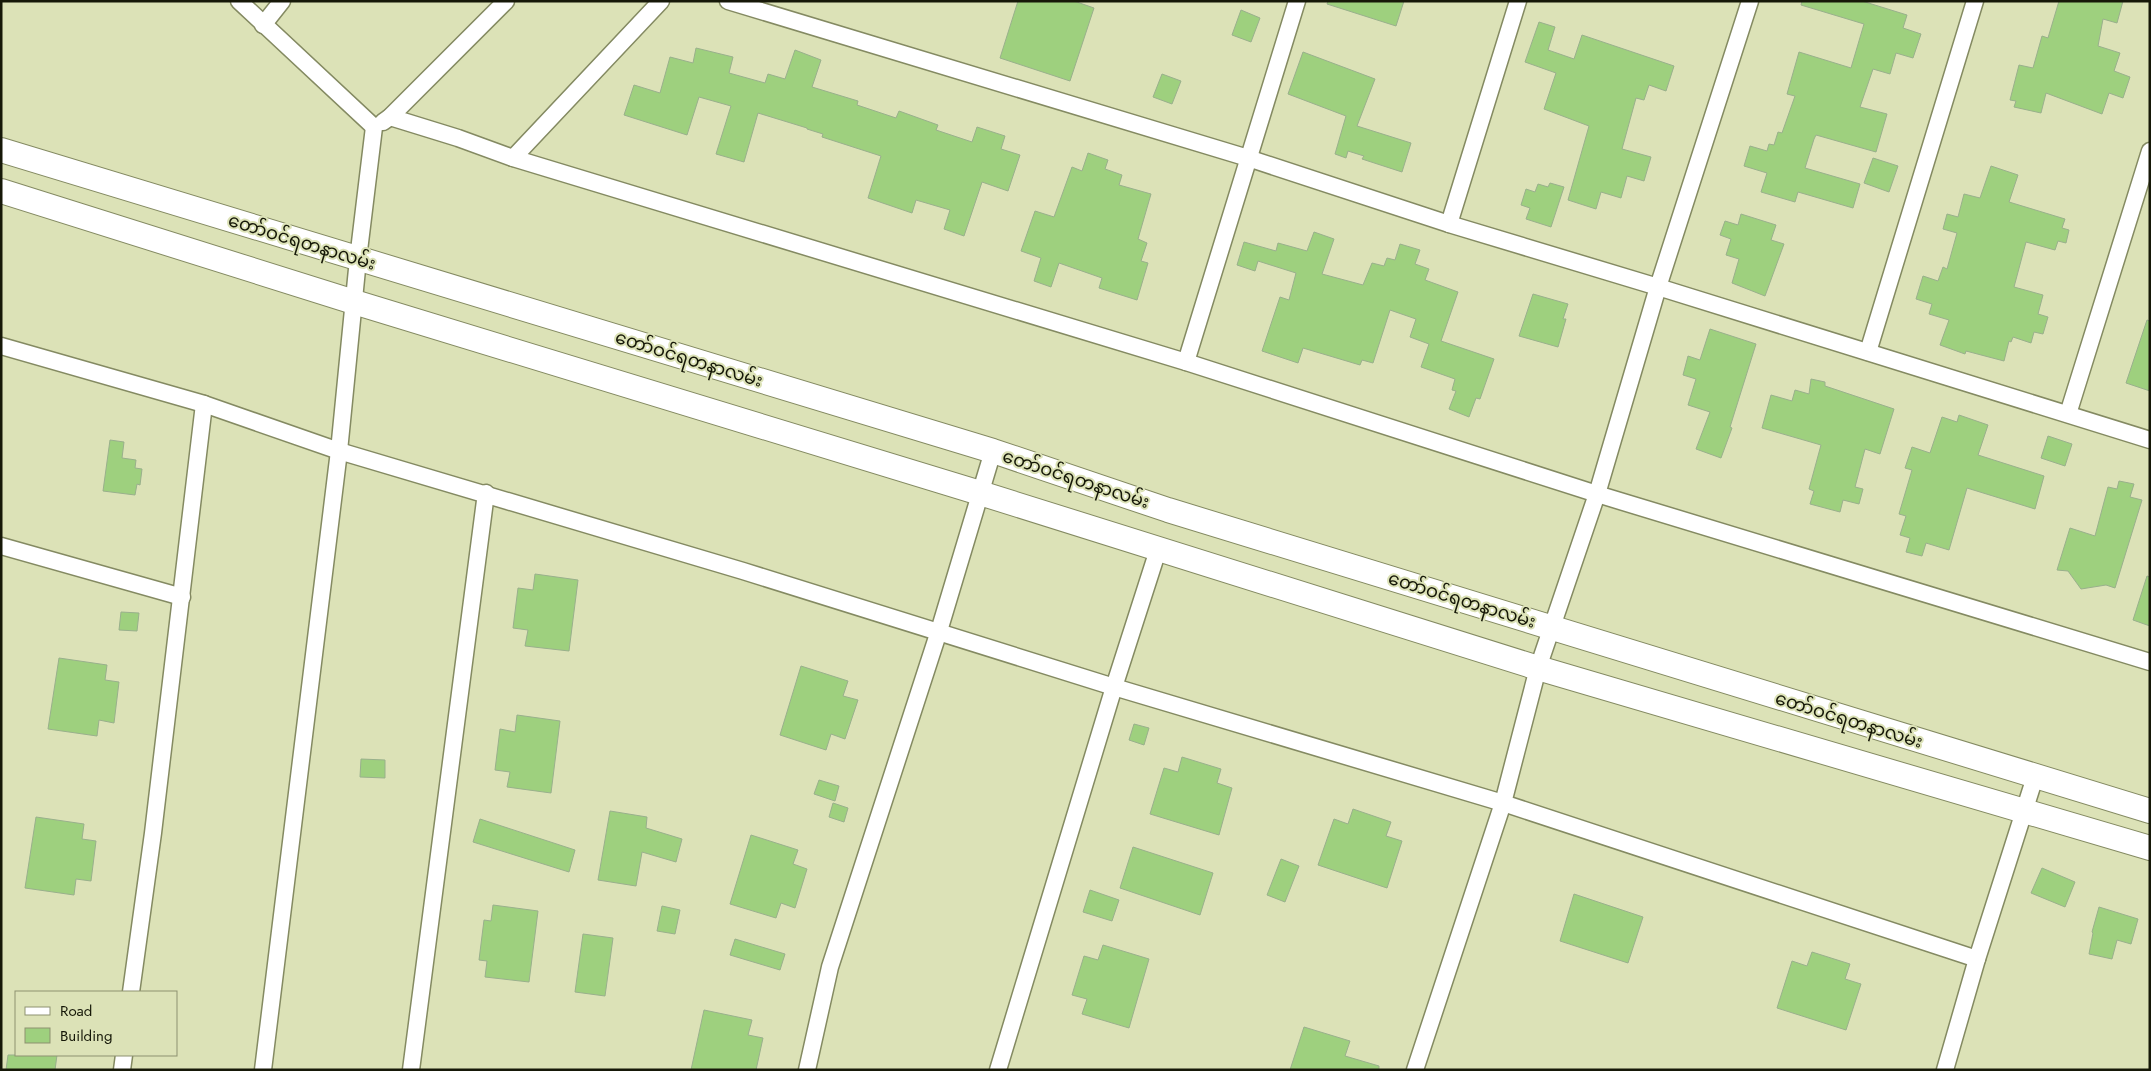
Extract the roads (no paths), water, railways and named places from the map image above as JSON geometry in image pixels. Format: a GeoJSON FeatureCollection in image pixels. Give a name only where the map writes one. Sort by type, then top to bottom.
{"type":"FeatureCollection","features":[{"type":"Feature","properties":{"kind":"main road","name":"တော်ဝင်ရတနာလမ်း"},"geometry":{"type":"LineString","coordinates":[[1,150],[992,451],[1168,510],[2150,811]]}},
{"type":"Feature","properties":{"kind":"main road","name":"တော်ဝင်ရတနာလမ်း"},"geometry":{"type":"LineString","coordinates":[[1,192],[980,493],[1538,668],[2150,848]]}},
{"type":"Feature","properties":{"kind":"street"},"geometry":{"type":"LineString","coordinates":[[239,1],[374,127]]}},
{"type":"Feature","properties":{"kind":"street"},"geometry":{"type":"LineString","coordinates":[[263,24],[282,1]]}},
{"type":"Feature","properties":{"kind":"street"},"geometry":{"type":"LineString","coordinates":[[374,127],[390,117],[506,1]]}},
{"type":"Feature","properties":{"kind":"street"},"geometry":{"type":"LineString","coordinates":[[514,158],[661,1]]}},
{"type":"Feature","properties":{"kind":"street"},"geometry":{"type":"LineString","coordinates":[[728,1],[1248,158],[1449,224],[2150,440]]}},
{"type":"Feature","properties":{"kind":"street"},"geometry":{"type":"LineString","coordinates":[[1186,362],[1297,1]]}},
{"type":"Feature","properties":{"kind":"street"},"geometry":{"type":"LineString","coordinates":[[1449,224],[1518,1]]}},
{"type":"Feature","properties":{"kind":"street"},"geometry":{"type":"LineString","coordinates":[[1415,1070],[1503,803],[1538,668],[1597,494],[1658,287],[1750,1]]}},
{"type":"Feature","properties":{"kind":"street"},"geometry":{"type":"LineString","coordinates":[[1868,352],[1975,1]]}},
{"type":"Feature","properties":{"kind":"street"},"geometry":{"type":"LineString","coordinates":[[390,117],[514,158],[1186,362],[1597,494],[2150,662]]}},
{"type":"Feature","properties":{"kind":"street"},"geometry":{"type":"LineString","coordinates":[[264,1070],[339,451],[358,259],[374,127]]}},
{"type":"Feature","properties":{"kind":"street"},"geometry":{"type":"LineString","coordinates":[[2068,414],[2150,151]]}},
{"type":"Feature","properties":{"kind":"street"},"geometry":{"type":"LineString","coordinates":[[1,346],[204,404],[339,451],[486,493],[938,631],[1114,687],[1503,803],[1977,958]]}},
{"type":"Feature","properties":{"kind":"street"},"geometry":{"type":"LineString","coordinates":[[131,991],[154,824],[204,404]]}},
{"type":"Feature","properties":{"kind":"street"},"geometry":{"type":"LineString","coordinates":[[807,1070],[830,967],[938,631],[992,451]]}},
{"type":"Feature","properties":{"kind":"street"},"geometry":{"type":"LineString","coordinates":[[411,1070],[486,493]]}},
{"type":"Feature","properties":{"kind":"street"},"geometry":{"type":"LineString","coordinates":[[1,546],[182,597]]}},
{"type":"Feature","properties":{"kind":"street"},"geometry":{"type":"LineString","coordinates":[[998,1070],[1114,687],[1158,550]]}},
{"type":"Feature","properties":{"kind":"street"},"geometry":{"type":"LineString","coordinates":[[1945,1070],[1977,958],[2035,777]]}},
{"type":"Feature","properties":{"kind":"street"},"geometry":{"type":"LineString","coordinates":[[122,1070],[124,1056]]}}]}
